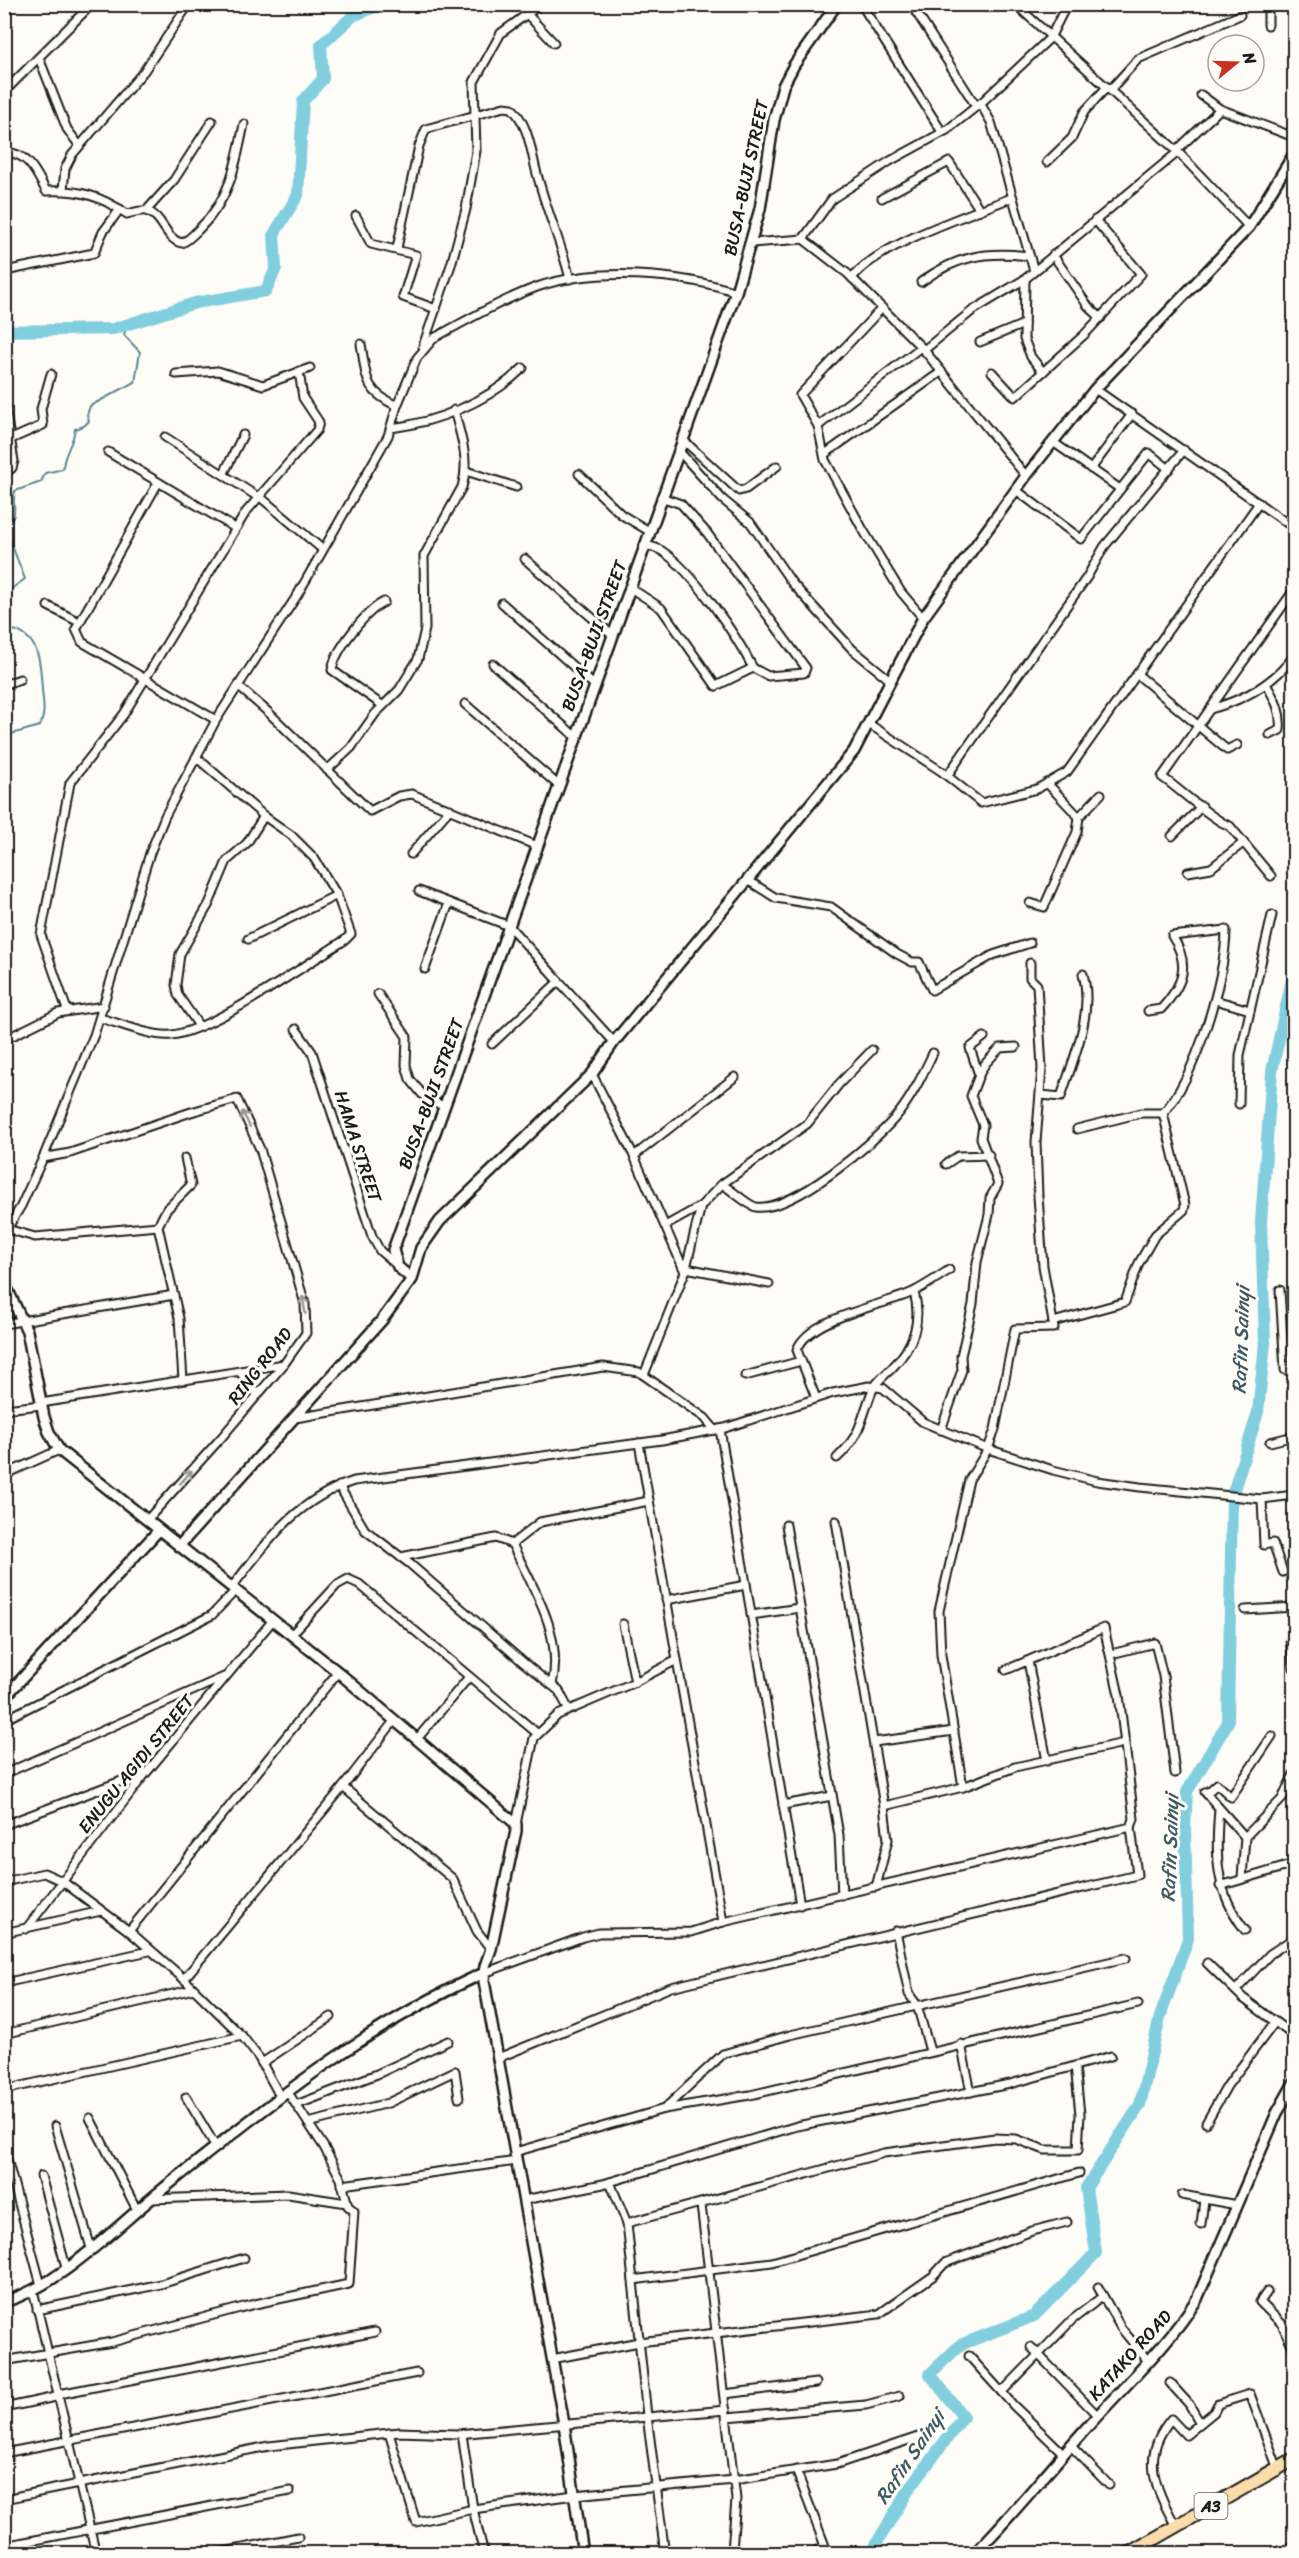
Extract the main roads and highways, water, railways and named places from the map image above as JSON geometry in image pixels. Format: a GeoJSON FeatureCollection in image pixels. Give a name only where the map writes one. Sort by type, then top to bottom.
{"type":"FeatureCollection","features":[{"type":"Feature","properties":{"kind":"highway","name":"A3"},"geometry":{"type":"LineString","coordinates":[[1128,2553],[1294,2459]]}},
{"type":"Feature","properties":{"kind":"highway","name":"A3"},"geometry":{"type":"LineString","coordinates":[[1143,2553],[1294,2467]]}},
{"type":"Feature","properties":{"kind":"highway"},"geometry":{"type":"LineString","coordinates":[[713,2553],[759,2553]]}},
{"type":"Feature","properties":{"kind":"waterway"},"geometry":{"type":"LineString","coordinates":[[4,331],[113,329],[195,303],[266,291],[276,268],[274,234],[298,195],[303,101],[323,79],[321,45],[353,16],[382,4]]}},
{"type":"Feature","properties":{"kind":"waterway"},"geometry":{"type":"LineString","coordinates":[[4,594],[25,579],[6,524],[13,518],[15,491],[41,482],[45,473],[63,469],[75,429],[84,426],[89,421],[87,415],[90,406],[135,382],[140,352],[124,335],[127,325]]}},
{"type":"Feature","properties":{"kind":"waterway"},"geometry":{"type":"LineString","coordinates":[[4,628],[25,635],[36,650],[39,658],[44,708],[40,726],[8,735],[4,739]]}},
{"type":"Feature","properties":{"kind":"waterway"},"geometry":{"type":"LineString","coordinates":[[4,754],[4,770]]}},
{"type":"Feature","properties":{"kind":"waterway"},"geometry":{"type":"LineString","coordinates":[[4,770],[12,783],[9,815],[4,827]]}},
{"type":"Feature","properties":{"kind":"waterway"},"geometry":{"type":"LineString","coordinates":[[4,864],[4,875]]}},
{"type":"Feature","properties":{"kind":"waterway","name":"Rafin Sainyi"},"geometry":{"type":"LineString","coordinates":[[870,2554],[910,2488],[963,2417],[930,2374],[960,2345],[1034,2316],[1096,2253],[1086,2188],[1140,2105],[1160,2017],[1188,1939],[1185,1827],[1187,1792],[1228,1722],[1232,1496],[1258,1412],[1265,1343],[1261,1222],[1272,1071],[1294,970]]}}]}
